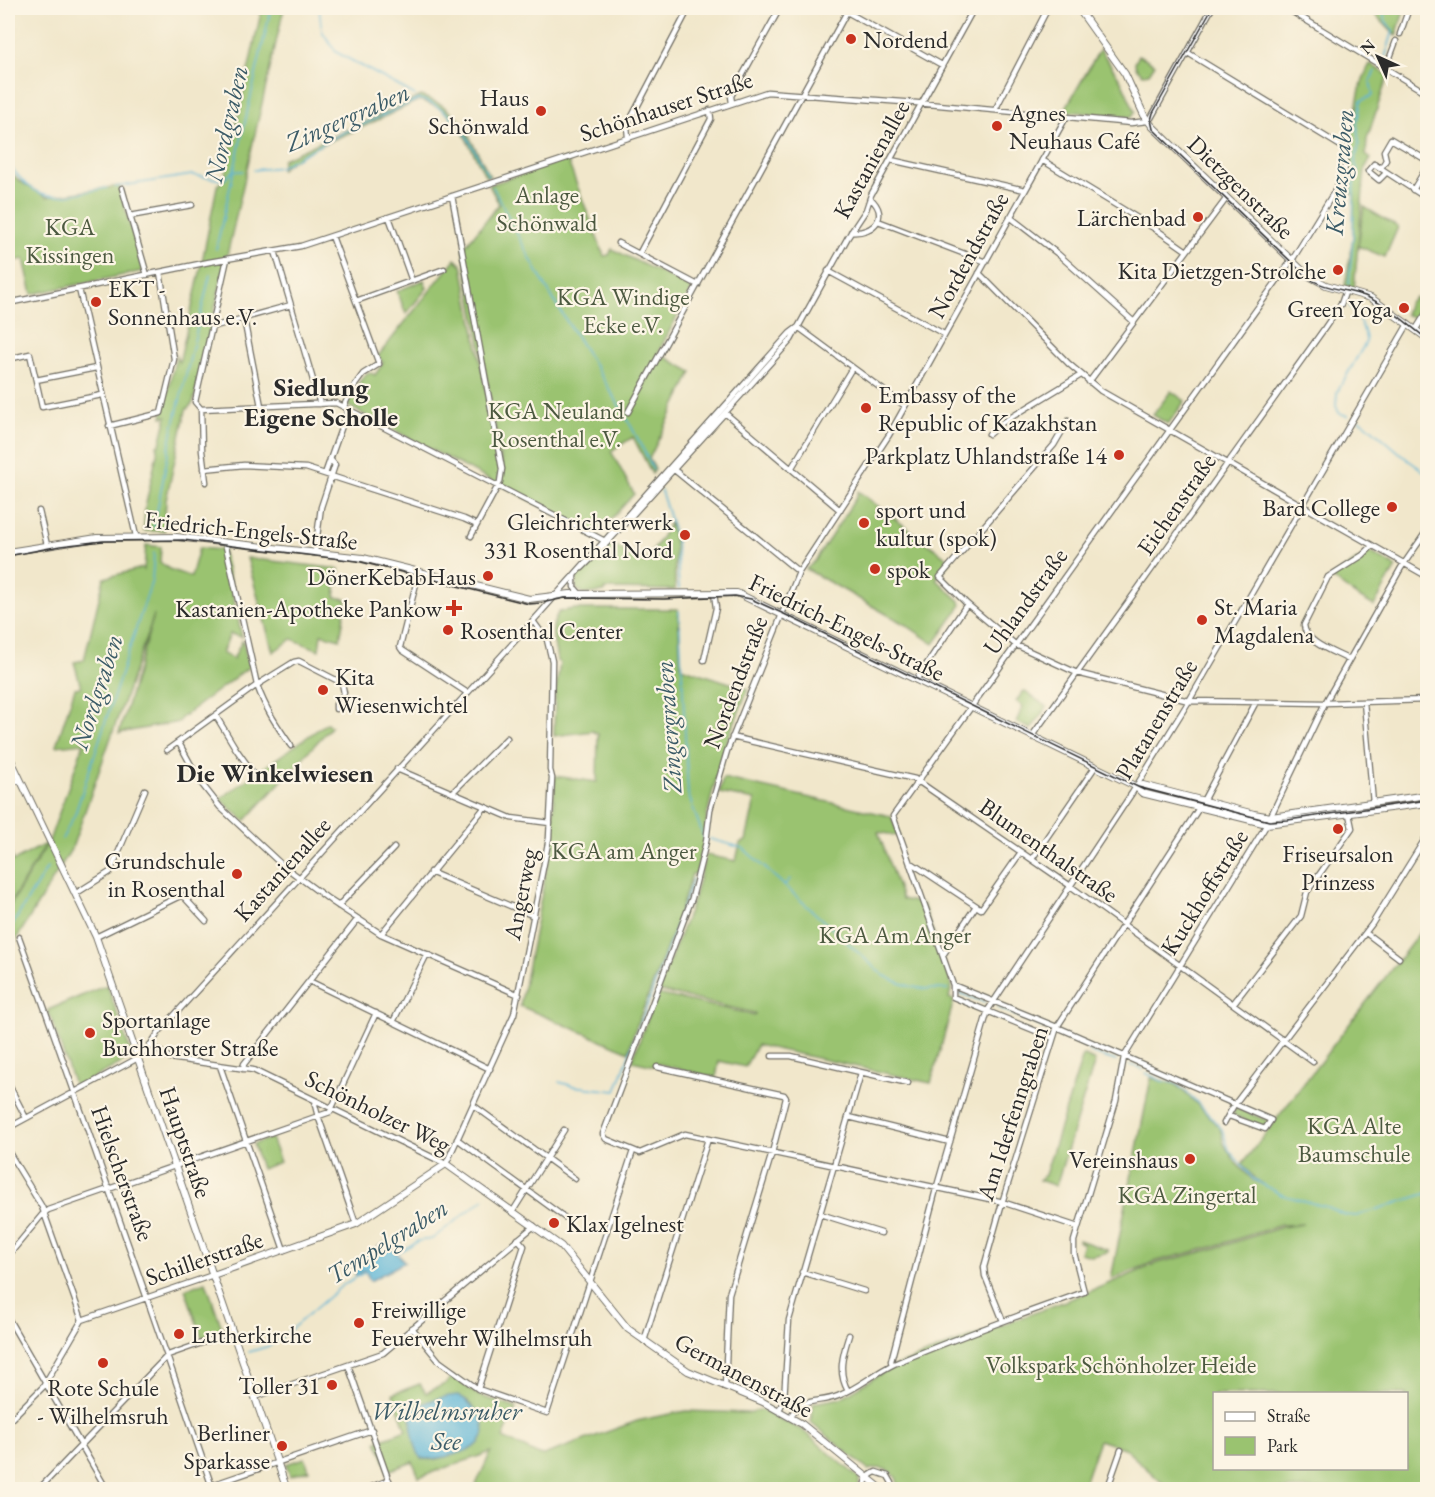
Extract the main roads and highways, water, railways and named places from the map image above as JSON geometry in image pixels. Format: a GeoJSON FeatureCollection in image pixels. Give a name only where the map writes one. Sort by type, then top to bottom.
{"type":"FeatureCollection","features":[{"type":"Feature","properties":{"kind":"main road","name":"Dietzgenstraße"},"geometry":{"type":"LineString","coordinates":[[1078,8],[1125,74],[1148,121],[1291,261],[1313,280],[1371,298],[1428,339]]}},
{"type":"Feature","properties":{"kind":"main road","name":"Friedrich-Engels-Straße"},"geometry":{"type":"LineString","coordinates":[[8,552],[97,538],[176,537],[363,558],[526,599],[580,594],[739,594],[1135,786],[1142,793],[1271,817],[1428,795]]}},
{"type":"Feature","properties":{"kind":"main road","name":"Hauptstraße"},"geometry":{"type":"LineString","coordinates":[[8,754],[96,937],[287,1490]]}},
{"type":"Feature","properties":{"kind":"main road","name":"Friedrich-Engels-Straße"},"geometry":{"type":"LineString","coordinates":[[1201,804],[1267,824],[1428,803]]}},
{"type":"Feature","properties":{"kind":"main road","name":"Schönholzer Weg"},"geometry":{"type":"LineString","coordinates":[[446,1164],[561,1246]]}},
{"type":"Feature","properties":{"kind":"main road","name":"Schillerstraße"},"geometry":{"type":"LineString","coordinates":[[213,1275],[356,1224],[446,1164]]}},
{"type":"Feature","properties":{"kind":"main road","name":"Germanenstraße"},"geometry":{"type":"LineString","coordinates":[[561,1246],[628,1329],[688,1371],[779,1410],[811,1430],[884,1490]]}},
{"type":"Feature","properties":{"kind":"water"},"geometry":{"type":"Polygon","coordinates":[[[386,1242],[405,1262],[370,1281],[365,1270],[356,1276],[352,1263],[386,1242]]]}},
{"type":"Feature","properties":{"kind":"water","name":"Wilhelmsruher See"},"geometry":{"type":"Polygon","coordinates":[[[458,1395],[479,1415],[484,1429],[480,1442],[476,1446],[452,1455],[434,1459],[421,1458],[413,1435],[412,1410],[446,1396],[458,1395]]]}},
{"type":"Feature","properties":{"kind":"waterway","name":"Nordgraben"},"geometry":{"type":"LineString","coordinates":[[216,249],[271,8]]}},
{"type":"Feature","properties":{"kind":"waterway"},"geometry":{"type":"LineString","coordinates":[[319,8],[322,31],[336,52],[415,95]]}},
{"type":"Feature","properties":{"kind":"waterway","name":"Kreuzgraben"},"geometry":{"type":"LineString","coordinates":[[1382,8],[1385,20],[1393,31],[1385,58]]}},
{"type":"Feature","properties":{"kind":"waterway","name":"Kreuzgraben"},"geometry":{"type":"LineString","coordinates":[[1349,284],[1354,181],[1358,171],[1355,163],[1359,144],[1357,122],[1361,101],[1373,95],[1370,81],[1375,71]]}},
{"type":"Feature","properties":{"kind":"waterway","name":"Zingergraben"},"geometry":{"type":"LineString","coordinates":[[254,170],[280,167],[344,132],[419,99],[433,104],[454,119],[469,140],[488,176]]}},
{"type":"Feature","properties":{"kind":"waterway"},"geometry":{"type":"LineString","coordinates":[[8,163],[19,177],[40,193],[63,195],[107,188]]}},
{"type":"Feature","properties":{"kind":"waterway","name":"Zingergraben"},"geometry":{"type":"LineString","coordinates":[[115,187],[192,175],[224,180],[233,171],[243,171]]}},
{"type":"Feature","properties":{"kind":"waterway","name":"Zingergraben"},"geometry":{"type":"LineString","coordinates":[[493,187],[542,279],[617,402],[653,470]]}},
{"type":"Feature","properties":{"kind":"waterway","name":"Nordgraben"},"geometry":{"type":"LineString","coordinates":[[154,527],[172,433],[210,275]]}},
{"type":"Feature","properties":{"kind":"waterway","name":"Kreuzgraben"},"geometry":{"type":"LineString","coordinates":[[1348,302],[1362,326],[1366,342],[1337,392],[1336,406],[1339,413],[1348,416]]}},
{"type":"Feature","properties":{"kind":"waterway","name":"Kreuzgraben"},"geometry":{"type":"LineString","coordinates":[[1359,420],[1428,474]]}},
{"type":"Feature","properties":{"kind":"waterway","name":"Zingergraben"},"geometry":{"type":"LineString","coordinates":[[661,491],[676,538],[679,589]]}},
{"type":"Feature","properties":{"kind":"waterway","name":"Nordgraben"},"geometry":{"type":"LineString","coordinates":[[62,839],[75,814],[152,580],[154,553]]}},
{"type":"Feature","properties":{"kind":"waterway","name":"Zingergraben"},"geometry":{"type":"LineString","coordinates":[[679,611],[688,794],[704,838]]}},
{"type":"Feature","properties":{"kind":"waterway","name":"Zingergraben"},"geometry":{"type":"LineString","coordinates":[[710,839],[743,848],[883,975],[914,987],[948,989]]}},
{"type":"Feature","properties":{"kind":"waterway","name":"Nordgraben"},"geometry":{"type":"LineString","coordinates":[[8,932],[47,868]]}},
{"type":"Feature","properties":{"kind":"waterway"},"geometry":{"type":"LineString","coordinates":[[559,1082],[616,1091],[693,879]]}},
{"type":"Feature","properties":{"kind":"waterway"},"geometry":{"type":"LineString","coordinates":[[784,886],[790,879]]}},
{"type":"Feature","properties":{"kind":"waterway","name":"Zingergraben"},"geometry":{"type":"LineString","coordinates":[[957,992],[984,1002]]}},
{"type":"Feature","properties":{"kind":"waterway","name":"Zingergraben"},"geometry":{"type":"LineString","coordinates":[[997,1007],[1085,1046],[1091,1053],[1116,1061]]}},
{"type":"Feature","properties":{"kind":"waterway","name":"Zingergraben"},"geometry":{"type":"LineString","coordinates":[[1129,1065],[1143,1070]]}},
{"type":"Feature","properties":{"kind":"waterway","name":"Zingergraben"},"geometry":{"type":"LineString","coordinates":[[1146,1073],[1162,1081],[1176,1083],[1193,1098],[1222,1129],[1229,1150],[1253,1179],[1282,1195],[1327,1207],[1345,1215],[1356,1216],[1428,1193]]}},
{"type":"Feature","properties":{"kind":"waterway","name":"Tempelgraben"},"geometry":{"type":"LineString","coordinates":[[397,1253],[418,1241],[432,1239],[484,1199]]}},
{"type":"Feature","properties":{"kind":"waterway","name":"Tempelgraben"},"geometry":{"type":"LineString","coordinates":[[249,1352],[276,1342],[344,1284],[367,1271]]}},
{"type":"Feature","properties":{"kind":"tram line"},"geometry":{"type":"LineString","coordinates":[[1212,8],[1153,113],[1151,120],[1153,129],[1307,277],[1321,284],[1373,300],[1428,340]]}},
{"type":"Feature","properties":{"kind":"tram line"},"geometry":{"type":"LineString","coordinates":[[8,556],[103,541],[183,540],[357,561],[529,604],[565,598],[664,599],[735,596],[751,599],[1144,790]]}},
{"type":"Feature","properties":{"kind":"tram line"},"geometry":{"type":"LineString","coordinates":[[1138,787],[1269,821],[1428,800]]}},
{"type":"Feature","properties":{"kind":"place","name":"Nordend"},"geometry":{"type":"Point","coordinates":[851,39]}},
{"type":"Feature","properties":{"kind":"place","name":"Haus Schönwald"},"geometry":{"type":"Point","coordinates":[541,111]}},
{"type":"Feature","properties":{"kind":"place","name":"Agnes Neuhaus Café"},"geometry":{"type":"Point","coordinates":[997,126]}},
{"type":"Feature","properties":{"kind":"place","name":"Lärchenbad"},"geometry":{"type":"Point","coordinates":[1198,217]}},
{"type":"Feature","properties":{"kind":"place","name":"Kita Dietzgen-Strolche"},"geometry":{"type":"Point","coordinates":[1338,270]}},
{"type":"Feature","properties":{"kind":"place","name":"EKT - Sonnenhaus e.V."},"geometry":{"type":"Point","coordinates":[96,302]}},
{"type":"Feature","properties":{"kind":"place","name":"Green Yoga"},"geometry":{"type":"Point","coordinates":[1404,308]}},
{"type":"Feature","properties":{"kind":"place","name":"Embassy of the Republic of Kazakhstan"},"geometry":{"type":"Point","coordinates":[866,408]}},
{"type":"Feature","properties":{"kind":"place","name":"Parkplatz Uhlandstraße 14"},"geometry":{"type":"Point","coordinates":[1119,455]}},
{"type":"Feature","properties":{"kind":"place","name":"Bard College"},"geometry":{"type":"Point","coordinates":[1392,507]}},
{"type":"Feature","properties":{"kind":"place","name":"sport und kultur (spok)"},"geometry":{"type":"Point","coordinates":[864,523]}},
{"type":"Feature","properties":{"kind":"place","name":"Gleichrichterwerk 331 Rosenthal Nord"},"geometry":{"type":"Point","coordinates":[685,535]}},
{"type":"Feature","properties":{"kind":"place","name":"spok"},"geometry":{"type":"Point","coordinates":[875,569]}},
{"type":"Feature","properties":{"kind":"place","name":"DönerKebabHaus"},"geometry":{"type":"Point","coordinates":[488,576]}},
{"type":"Feature","properties":{"kind":"place","name":"Kastanien-Apotheke Pankow"},"geometry":{"type":"Point","coordinates":[454,608]}},
{"type":"Feature","properties":{"kind":"place","name":"St. Maria Magdalena"},"geometry":{"type":"Point","coordinates":[1202,620]}},
{"type":"Feature","properties":{"kind":"place","name":"Rosenthal Center"},"geometry":{"type":"Point","coordinates":[448,630]}},
{"type":"Feature","properties":{"kind":"place","name":"Kita Wiesenwichtel"},"geometry":{"type":"Point","coordinates":[323,690]}},
{"type":"Feature","properties":{"kind":"place","name":"Friseursalon Prinzess"},"geometry":{"type":"Point","coordinates":[1338,829]}},
{"type":"Feature","properties":{"kind":"place","name":"Grundschule in Rosenthal"},"geometry":{"type":"Point","coordinates":[237,874]}},
{"type":"Feature","properties":{"kind":"place","name":"Sportanlage Buchhorster Straße"},"geometry":{"type":"Point","coordinates":[90,1033]}},
{"type":"Feature","properties":{"kind":"place","name":"Vereinshaus"},"geometry":{"type":"Point","coordinates":[1190,1159]}},
{"type":"Feature","properties":{"kind":"place","name":"Klax Igelnest"},"geometry":{"type":"Point","coordinates":[554,1223]}},
{"type":"Feature","properties":{"kind":"place","name":"Freiwillige Feuerwehr Wilhelmsruh"},"geometry":{"type":"Point","coordinates":[359,1323]}},
{"type":"Feature","properties":{"kind":"place","name":"Lutherkirche"},"geometry":{"type":"Point","coordinates":[179,1334]}},
{"type":"Feature","properties":{"kind":"place","name":"Rote Schule - Wilhelmsruh"},"geometry":{"type":"Point","coordinates":[103,1363]}},
{"type":"Feature","properties":{"kind":"place","name":"Toller 31"},"geometry":{"type":"Point","coordinates":[332,1385]}},
{"type":"Feature","properties":{"kind":"place","name":"Berliner Sparkasse"},"geometry":{"type":"Point","coordinates":[282,1446]}},
{"type":"Feature","properties":{"kind":"district","name":"Siedlung Eigene Scholle"},"geometry":{"type":"Point","coordinates":[321,402]}},
{"type":"Feature","properties":{"kind":"district","name":"Die Winkelwiesen"},"geometry":{"type":"Point","coordinates":[275,773]}},
{"type":"Feature","properties":{"kind":"park label","name":"Anlage Schönwald"},"geometry":{"type":"Point","coordinates":[547,208]}},
{"type":"Feature","properties":{"kind":"park label","name":"KGA Kissingen"},"geometry":{"type":"Point","coordinates":[70,240]}},
{"type":"Feature","properties":{"kind":"park label","name":"KGA Windige Ecke e.V."},"geometry":{"type":"Point","coordinates":[623,310]}},
{"type":"Feature","properties":{"kind":"park label","name":"KGA Neuland Rosenthal e.V."},"geometry":{"type":"Point","coordinates":[556,424]}},
{"type":"Feature","properties":{"kind":"park label","name":"KGA am Anger"},"geometry":{"type":"Point","coordinates":[624,850]}},
{"type":"Feature","properties":{"kind":"park label","name":"KGA Am Anger"},"geometry":{"type":"Point","coordinates":[895,934]}},
{"type":"Feature","properties":{"kind":"park label","name":"KGA Alte Baumschule"},"geometry":{"type":"Point","coordinates":[1354,1139]}},
{"type":"Feature","properties":{"kind":"park label","name":"KGA Zingertal"},"geometry":{"type":"Point","coordinates":[1187,1194]}},
{"type":"Feature","properties":{"kind":"park label","name":"Volkspark Schönholzer Heide"},"geometry":{"type":"Point","coordinates":[1121,1364]}}]}
